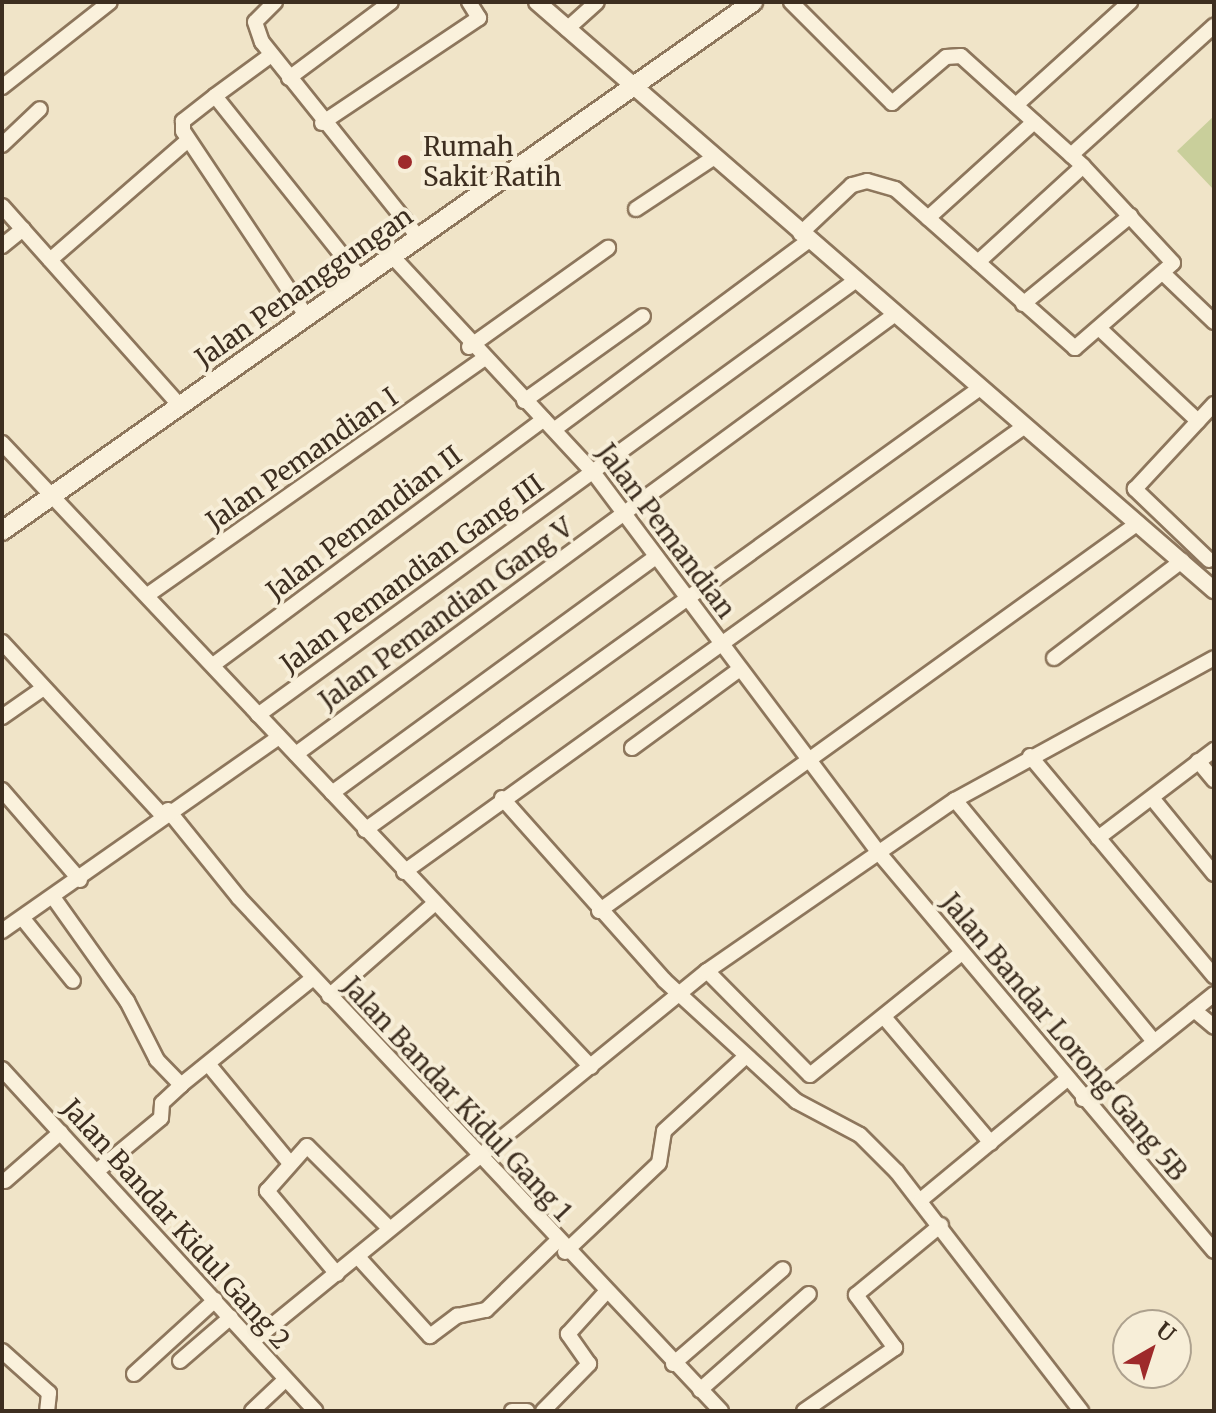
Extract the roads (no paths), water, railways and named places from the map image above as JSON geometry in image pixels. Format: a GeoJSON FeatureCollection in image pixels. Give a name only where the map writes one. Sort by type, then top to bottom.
{"type":"FeatureCollection","features":[{"type":"Feature","properties":{"kind":"main road","name":"Jalan Penanggungan"},"geometry":{"type":"LineString","coordinates":[[2,531],[753,2]]}},
{"type":"Feature","properties":{"kind":"street"},"geometry":{"type":"LineString","coordinates":[[2,87],[110,2]]}},
{"type":"Feature","properties":{"kind":"street"},"geometry":{"type":"LineString","coordinates":[[275,2],[255,22],[271,55],[322,123],[419,238]]}},
{"type":"Feature","properties":{"kind":"street"},"geometry":{"type":"LineString","coordinates":[[289,78],[391,2]]}},
{"type":"Feature","properties":{"kind":"street"},"geometry":{"type":"LineString","coordinates":[[322,123],[479,18],[469,2]]}},
{"type":"Feature","properties":{"kind":"street"},"geometry":{"type":"LineString","coordinates":[[537,2],[631,89],[1214,590]]}},
{"type":"Feature","properties":{"kind":"street"},"geometry":{"type":"LineString","coordinates":[[567,29],[597,2]]}},
{"type":"Feature","properties":{"kind":"street"},"geometry":{"type":"LineString","coordinates":[[791,2],[892,103],[956,54],[1083,166],[1172,256],[1165,275],[1101,330],[1198,421]]}},
{"type":"Feature","properties":{"kind":"street"},"geometry":{"type":"LineString","coordinates":[[1016,105],[1130,2]]}},
{"type":"Feature","properties":{"kind":"street"},"geometry":{"type":"LineString","coordinates":[[1071,155],[1214,26]]}},
{"type":"Feature","properties":{"kind":"street"},"geometry":{"type":"LineString","coordinates":[[271,55],[183,121],[188,140],[307,317]]}},
{"type":"Feature","properties":{"kind":"street"},"geometry":{"type":"LineString","coordinates":[[215,96],[361,279]]}},
{"type":"Feature","properties":{"kind":"street"},"geometry":{"type":"LineString","coordinates":[[2,145],[40,109]]}},
{"type":"Feature","properties":{"kind":"street"},"geometry":{"type":"LineString","coordinates":[[928,218],[1034,122]]}},
{"type":"Feature","properties":{"kind":"street"},"geometry":{"type":"LineString","coordinates":[[50,260],[188,140]]}},
{"type":"Feature","properties":{"kind":"street"},"geometry":{"type":"LineString","coordinates":[[636,209],[713,158]]}},
{"type":"Feature","properties":{"kind":"street"},"geometry":{"type":"LineString","coordinates":[[978,262],[1083,166]]}},
{"type":"Feature","properties":{"kind":"street","name":"Jalan Pemandian II"},"geometry":{"type":"LineString","coordinates":[[213,665],[550,424],[804,237],[839,194],[867,181],[895,189],[1071,347],[1101,330]]}},
{"type":"Feature","properties":{"kind":"street"},"geometry":{"type":"LineString","coordinates":[[2,206],[180,406]]}},
{"type":"Feature","properties":{"kind":"street"},"geometry":{"type":"LineString","coordinates":[[1023,304],[1130,216]]}},
{"type":"Feature","properties":{"kind":"street"},"geometry":{"type":"LineString","coordinates":[[2,246],[23,229]]}},
{"type":"Feature","properties":{"kind":"street"},"geometry":{"type":"LineString","coordinates":[[469,347],[608,248]]}},
{"type":"Feature","properties":{"kind":"street","name":"Jalan Pemandian"},"geometry":{"type":"LineString","coordinates":[[393,257],[469,347],[550,424],[593,472],[879,853]]}},
{"type":"Feature","properties":{"kind":"street"},"geometry":{"type":"LineString","coordinates":[[1165,275],[1214,322]]}},
{"type":"Feature","properties":{"kind":"street","name":"Jalan Pemandian Gang III"},"geometry":{"type":"LineString","coordinates":[[258,715],[855,281]]}},
{"type":"Feature","properties":{"kind":"street","name":"Jalan Pemandian Gang V"},"geometry":{"type":"LineString","coordinates":[[296,754],[894,315]]}},
{"type":"Feature","properties":{"kind":"street"},"geometry":{"type":"LineString","coordinates":[[524,401],[643,316]]}},
{"type":"Feature","properties":{"kind":"street","name":"Jalan Pemandian I"},"geometry":{"type":"LineString","coordinates":[[149,594],[482,360]]}},
{"type":"Feature","properties":{"kind":"street"},"geometry":{"type":"LineString","coordinates":[[365,830],[980,388]]}},
{"type":"Feature","properties":{"kind":"street"},"geometry":{"type":"LineString","coordinates":[[1197,574],[1211,557],[1135,489],[1214,404]]}},
{"type":"Feature","properties":{"kind":"street"},"geometry":{"type":"LineString","coordinates":[[404,872],[502,798],[1025,426]]}},
{"type":"Feature","properties":{"kind":"street"},"geometry":{"type":"LineString","coordinates":[[2,443],[149,594],[433,905],[591,1067]]}},
{"type":"Feature","properties":{"kind":"street"},"geometry":{"type":"LineString","coordinates":[[599,911],[1138,523]]}},
{"type":"Feature","properties":{"kind":"street"},"geometry":{"type":"LineString","coordinates":[[332,793],[656,557]]}},
{"type":"Feature","properties":{"kind":"street"},"geometry":{"type":"LineString","coordinates":[[1054,658],[1182,561]]}},
{"type":"Feature","properties":{"kind":"street","name":"Jalan Bandar Kidul Gang 1"},"geometry":{"type":"LineString","coordinates":[[2,642],[42,689],[165,812],[329,996],[561,1247],[721,1411]]}},
{"type":"Feature","properties":{"kind":"street"},"geometry":{"type":"LineString","coordinates":[[253,1341],[707,971],[955,800],[1030,756],[1214,658]]}},
{"type":"Feature","properties":{"kind":"street"},"geometry":{"type":"LineString","coordinates":[[632,748],[740,669]]}},
{"type":"Feature","properties":{"kind":"street"},"geometry":{"type":"LineString","coordinates":[[2,717],[42,689]]}},
{"type":"Feature","properties":{"kind":"street"},"geometry":{"type":"LineString","coordinates":[[2,931],[24,920],[80,880],[165,812],[279,737]]}},
{"type":"Feature","properties":{"kind":"street"},"geometry":{"type":"LineString","coordinates":[[1098,838],[1214,750]]}},
{"type":"Feature","properties":{"kind":"street"},"geometry":{"type":"LineString","coordinates":[[1030,756],[1214,976]]}},
{"type":"Feature","properties":{"kind":"street"},"geometry":{"type":"LineString","coordinates":[[1198,761],[1214,780]]}},
{"type":"Feature","properties":{"kind":"street"},"geometry":{"type":"LineString","coordinates":[[2,790],[80,880]]}},
{"type":"Feature","properties":{"kind":"street"},"geometry":{"type":"LineString","coordinates":[[502,798],[599,911],[746,1056],[821,1120],[866,1140],[922,1199],[1081,1411]]}},
{"type":"Feature","properties":{"kind":"street"},"geometry":{"type":"LineString","coordinates":[[1152,798],[1214,874]]}},
{"type":"Feature","properties":{"kind":"street"},"geometry":{"type":"LineString","coordinates":[[955,800],[1154,1041]]}},
{"type":"Feature","properties":{"kind":"street","name":"Jalan Bandar Lorong Gang 5B"},"geometry":{"type":"LineString","coordinates":[[879,853],[1066,1080],[1214,1251]]}},
{"type":"Feature","properties":{"kind":"street"},"geometry":{"type":"LineString","coordinates":[[53,897],[127,1001],[157,1060],[181,1085]]}},
{"type":"Feature","properties":{"kind":"street"},"geometry":{"type":"LineString","coordinates":[[329,996],[433,905]]}},
{"type":"Feature","properties":{"kind":"street"},"geometry":{"type":"LineString","coordinates":[[24,920],[73,981]]}},
{"type":"Feature","properties":{"kind":"street"},"geometry":{"type":"LineString","coordinates":[[707,971],[810,1075],[962,953]]}},
{"type":"Feature","properties":{"kind":"street"},"geometry":{"type":"LineString","coordinates":[[97,1171],[161,1118],[162,1103],[181,1085],[313,978]]}},
{"type":"Feature","properties":{"kind":"street"},"geometry":{"type":"LineString","coordinates":[[1083,1099],[1214,994]]}},
{"type":"Feature","properties":{"kind":"street"},"geometry":{"type":"LineString","coordinates":[[1194,1010],[1214,1027]]}},
{"type":"Feature","properties":{"kind":"street"},"geometry":{"type":"LineString","coordinates":[[884,1017],[991,1143]]}},
{"type":"Feature","properties":{"kind":"street"},"geometry":{"type":"LineString","coordinates":[[358,1257],[430,1336],[457,1316],[486,1310],[659,1163],[664,1131],[746,1056]]}},
{"type":"Feature","properties":{"kind":"street"},"geometry":{"type":"LineString","coordinates":[[209,1065],[289,1162]]}},
{"type":"Feature","properties":{"kind":"street","name":"Jalan Bandar Kidul Gang 2"},"geometry":{"type":"LineString","coordinates":[[2,1069],[315,1411]]}},
{"type":"Feature","properties":{"kind":"street"},"geometry":{"type":"LineString","coordinates":[[922,1199],[1066,1080]]}},
{"type":"Feature","properties":{"kind":"street"},"geometry":{"type":"LineString","coordinates":[[5,1181],[61,1132]]}},
{"type":"Feature","properties":{"kind":"street"},"geometry":{"type":"LineString","coordinates":[[337,1274],[267,1191],[289,1162],[314,1147],[390,1229]]}},
{"type":"Feature","properties":{"kind":"street"},"geometry":{"type":"LineString","coordinates":[[804,1411],[833,1404],[897,1343],[856,1295],[941,1225]]}},
{"type":"Feature","properties":{"kind":"street"},"geometry":{"type":"LineString","coordinates":[[673,1364],[783,1269]]}},
{"type":"Feature","properties":{"kind":"street"},"geometry":{"type":"LineString","coordinates":[[543,1411],[589,1364],[568,1334],[605,1293]]}},
{"type":"Feature","properties":{"kind":"street"},"geometry":{"type":"LineString","coordinates":[[700,1390],[809,1294]]}},
{"type":"Feature","properties":{"kind":"street"},"geometry":{"type":"LineString","coordinates":[[134,1374],[215,1300]]}},
{"type":"Feature","properties":{"kind":"street"},"geometry":{"type":"LineString","coordinates":[[180,1361],[231,1317]]}},
{"type":"Feature","properties":{"kind":"street"},"geometry":{"type":"LineString","coordinates":[[2,1351],[49,1393],[47,1411]]}},
{"type":"Feature","properties":{"kind":"street"},"geometry":{"type":"LineString","coordinates":[[252,1411],[285,1380]]}},
{"type":"Feature","properties":{"kind":"street"},"geometry":{"type":"LineString","coordinates":[[512,1411],[527,1411]]}},
{"type":"Feature","properties":{"kind":"place","name":"Rumah Sakit Ratih"},"geometry":{"type":"Point","coordinates":[405,162]}}]}
